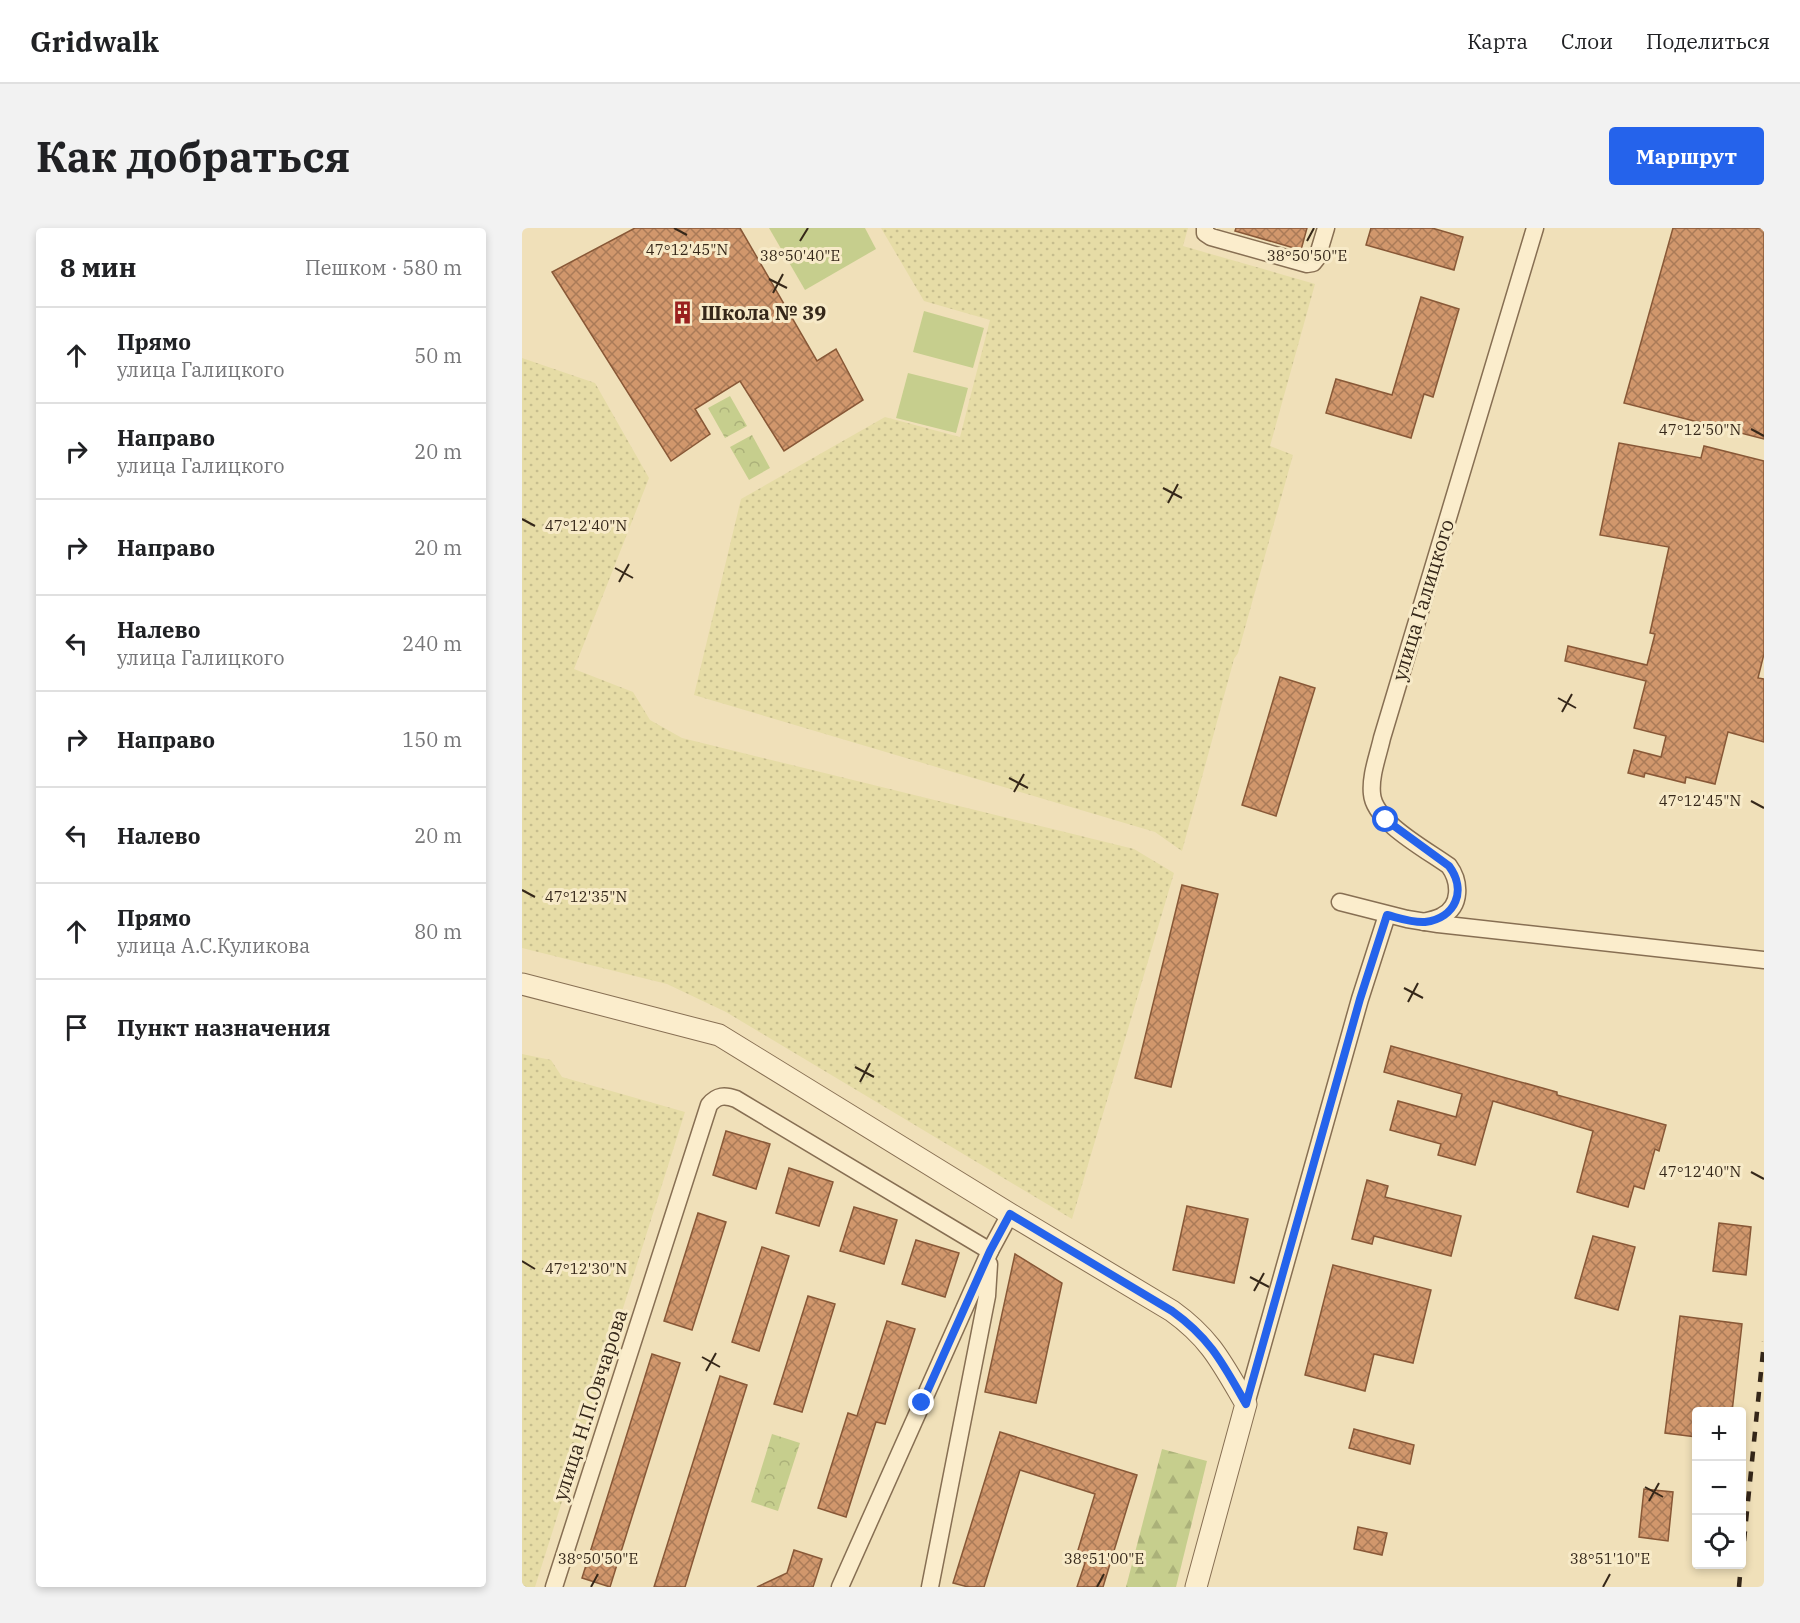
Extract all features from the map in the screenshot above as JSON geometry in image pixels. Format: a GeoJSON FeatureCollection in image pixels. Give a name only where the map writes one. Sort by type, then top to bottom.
{"type":"FeatureCollection","features":[{"type":"Feature","properties":{"kind":"street"},"geometry":{"type":"LineString","coordinates":[[1205,228],[1205,233],[1211,237],[1307,264],[1313,263],[1317,258],[1326,228]]}},
{"type":"Feature","properties":{"kind":"street","name":"улица Галицкого"},"geometry":{"type":"LineString","coordinates":[[1424,922],[1444,916],[1451,908],[1459,887],[1456,875],[1449,866],[1386,820],[1376,809],[1372,796],[1372,782],[1389,715],[1535,228]]}},
{"type":"Feature","properties":{"kind":"street"},"geometry":{"type":"LineString","coordinates":[[1340,902],[1424,922],[1764,960]]}},
{"type":"Feature","properties":{"kind":"street"},"geometry":{"type":"LineString","coordinates":[[1196,1587],[1360,999],[1387,915]]}},
{"type":"Feature","properties":{"kind":"street"},"geometry":{"type":"LineString","coordinates":[[522,984],[719,1035],[1194,1326],[1215,1351],[1246,1404]]}},
{"type":"Feature","properties":{"kind":"street","name":"улица Н.П.Овчарова"},"geometry":{"type":"LineString","coordinates":[[554,1587],[709,1104],[713,1099],[720,1097],[736,1099],[990,1251]]}},
{"type":"Feature","properties":{"kind":"street"},"geometry":{"type":"LineString","coordinates":[[840,1587],[990,1251],[1010,1214]]}},
{"type":"Feature","properties":{"kind":"street"},"geometry":{"type":"LineString","coordinates":[[930,1587],[987,1296],[990,1251]]}},
{"type":"Feature","properties":{"kind":"shaded area"},"geometry":{"type":"Polygon","coordinates":[[[881,228],[1188,228],[1183,246],[1315,284],[1270,446],[1293,455],[1182,851],[1155,832],[694,695],[741,499],[885,417],[960,437],[990,320],[924,301],[881,228]]]}},
{"type":"Feature","properties":{"kind":"shaded area"},"geometry":{"type":"Polygon","coordinates":[[[522,358],[595,383],[649,478],[574,669],[633,692],[650,720],[682,738],[1134,849],[1174,873],[1072,1219],[726,1012],[667,984],[522,948],[522,358]]]}},
{"type":"Feature","properties":{"kind":"shaded area"},"geometry":{"type":"Polygon","coordinates":[[[522,1054],[551,1060],[562,1077],[685,1112],[535,1587],[522,1587],[522,1054]]]}},
{"type":"Feature","properties":{"kind":"green space"},"geometry":{"type":"Polygon","coordinates":[[[769,228],[865,228],[876,249],[805,290],[769,228]]]}},
{"type":"Feature","properties":{"kind":"green space"},"geometry":{"type":"Polygon","coordinates":[[[924,311],[984,328],[973,368],[913,352],[924,311]]]}},
{"type":"Feature","properties":{"kind":"green space"},"geometry":{"type":"Polygon","coordinates":[[[908,373],[968,388],[956,433],[896,418],[908,373]]]}},
{"type":"Feature","properties":{"kind":"green space"},"geometry":{"type":"Polygon","coordinates":[[[730,396],[747,426],[725,438],[708,408],[730,396]]]}},
{"type":"Feature","properties":{"kind":"green space"},"geometry":{"type":"Polygon","coordinates":[[[752,435],[770,468],[749,480],[730,447],[752,435]]]}},
{"type":"Feature","properties":{"kind":"green space"},"geometry":{"type":"Polygon","coordinates":[[[772,1434],[800,1443],[778,1511],[751,1502],[772,1434]]]}},
{"type":"Feature","properties":{"kind":"green space"},"geometry":{"type":"Polygon","coordinates":[[[1162,1449],[1207,1461],[1176,1587],[1126,1587],[1162,1449]]]}},
{"type":"Feature","properties":{"kind":"building","name":"Школа № 39"},"geometry":{"type":"Polygon","coordinates":[[[635,228],[740,228],[817,361],[836,349],[863,400],[784,451],[740,381],[695,409],[710,434],[671,461],[552,272],[635,228]]]}},
{"type":"Feature","properties":{"kind":"building"},"geometry":{"type":"Polygon","coordinates":[[[1236,228],[1307,228],[1301,250],[1235,231],[1236,228]]]}},
{"type":"Feature","properties":{"kind":"building"},"geometry":{"type":"Polygon","coordinates":[[[1371,228],[1432,228],[1463,237],[1454,270],[1366,245],[1371,228]]]}},
{"type":"Feature","properties":{"kind":"building"},"geometry":{"type":"Polygon","coordinates":[[[1673,228],[1764,228],[1764,439],[1624,403],[1673,228]]]}},
{"type":"Feature","properties":{"kind":"building"},"geometry":{"type":"Polygon","coordinates":[[[1421,297],[1459,309],[1433,397],[1424,394],[1411,438],[1326,413],[1336,379],[1392,395],[1421,297]]]}},
{"type":"Feature","properties":{"kind":"building"},"geometry":{"type":"Polygon","coordinates":[[[1619,443],[1701,458],[1704,446],[1764,461],[1764,654],[1758,678],[1764,679],[1764,742],[1728,732],[1715,784],[1686,777],[1685,783],[1645,773],[1644,777],[1628,773],[1634,750],[1661,757],[1666,736],[1634,728],[1646,681],[1565,661],[1568,646],[1647,665],[1655,634],[1650,633],[1669,547],[1600,535],[1619,443]]]}},
{"type":"Feature","properties":{"kind":"building"},"geometry":{"type":"Polygon","coordinates":[[[1280,677],[1315,688],[1276,816],[1242,805],[1280,677]]]}},
{"type":"Feature","properties":{"kind":"building"},"geometry":{"type":"Polygon","coordinates":[[[1182,885],[1218,894],[1171,1087],[1135,1078],[1182,885]]]}},
{"type":"Feature","properties":{"kind":"building"},"geometry":{"type":"Polygon","coordinates":[[[1391,1046],[1666,1125],[1659,1151],[1655,1149],[1644,1189],[1634,1186],[1628,1207],[1577,1192],[1593,1131],[1493,1101],[1475,1165],[1438,1155],[1441,1144],[1390,1130],[1398,1101],[1456,1117],[1462,1094],[1384,1072],[1391,1046]]]}},
{"type":"Feature","properties":{"kind":"building"},"geometry":{"type":"Polygon","coordinates":[[[726,1131],[770,1144],[756,1189],[713,1175],[726,1131]]]}},
{"type":"Feature","properties":{"kind":"building"},"geometry":{"type":"Polygon","coordinates":[[[789,1168],[833,1182],[819,1226],[776,1213],[789,1168]]]}},
{"type":"Feature","properties":{"kind":"building"},"geometry":{"type":"Polygon","coordinates":[[[1367,1180],[1388,1186],[1385,1197],[1461,1216],[1451,1256],[1374,1236],[1372,1244],[1352,1239],[1367,1180]]]}},
{"type":"Feature","properties":{"kind":"building"},"geometry":{"type":"Polygon","coordinates":[[[1187,1206],[1248,1219],[1234,1283],[1173,1270],[1187,1206]]]}},
{"type":"Feature","properties":{"kind":"building"},"geometry":{"type":"Polygon","coordinates":[[[854,1207],[897,1220],[884,1264],[840,1251],[854,1207]]]}},
{"type":"Feature","properties":{"kind":"building"},"geometry":{"type":"Polygon","coordinates":[[[698,1213],[726,1222],[692,1330],[664,1321],[698,1213]]]}},
{"type":"Feature","properties":{"kind":"building"},"geometry":{"type":"Polygon","coordinates":[[[1719,1223],[1751,1227],[1746,1275],[1713,1271],[1719,1223]]]}},
{"type":"Feature","properties":{"kind":"building"},"geometry":{"type":"Polygon","coordinates":[[[1593,1236],[1635,1247],[1618,1310],[1575,1298],[1593,1236]]]}},
{"type":"Feature","properties":{"kind":"building"},"geometry":{"type":"Polygon","coordinates":[[[916,1240],[959,1253],[945,1297],[902,1284],[916,1240]]]}},
{"type":"Feature","properties":{"kind":"building"},"geometry":{"type":"Polygon","coordinates":[[[762,1247],[789,1256],[759,1351],[732,1342],[762,1247]]]}},
{"type":"Feature","properties":{"kind":"building"},"geometry":{"type":"Polygon","coordinates":[[[1015,1254],[1062,1283],[1036,1403],[985,1392],[1015,1254]]]}},
{"type":"Feature","properties":{"kind":"building"},"geometry":{"type":"Polygon","coordinates":[[[1333,1265],[1431,1290],[1413,1363],[1374,1354],[1365,1391],[1305,1375],[1333,1265]]]}},
{"type":"Feature","properties":{"kind":"building"},"geometry":{"type":"Polygon","coordinates":[[[808,1296],[835,1304],[802,1412],[774,1404],[808,1296]]]}},
{"type":"Feature","properties":{"kind":"building"},"geometry":{"type":"Polygon","coordinates":[[[1680,1316],[1742,1324],[1733,1407],[1692,1407],[1692,1436],[1665,1433],[1680,1316]]]}},
{"type":"Feature","properties":{"kind":"building"},"geometry":{"type":"Polygon","coordinates":[[[887,1321],[915,1329],[885,1424],[876,1422],[846,1517],[818,1508],[848,1413],[857,1416],[887,1321]]]}},
{"type":"Feature","properties":{"kind":"building"},"geometry":{"type":"Polygon","coordinates":[[[652,1354],[680,1363],[610,1587],[582,1578],[652,1354]]]}},
{"type":"Feature","properties":{"kind":"building"},"geometry":{"type":"Polygon","coordinates":[[[720,1376],[747,1385],[685,1587],[654,1587],[720,1376]]]}},
{"type":"Feature","properties":{"kind":"building"},"geometry":{"type":"Polygon","coordinates":[[[1354,1429],[1414,1445],[1410,1464],[1349,1448],[1354,1429]]]}},
{"type":"Feature","properties":{"kind":"building"},"geometry":{"type":"Polygon","coordinates":[[[1000,1432],[1137,1475],[1103,1587],[1077,1587],[1085,1563],[1075,1560],[1095,1494],[1020,1470],[984,1587],[968,1587],[953,1583],[1000,1432]]]}},
{"type":"Feature","properties":{"kind":"building"},"geometry":{"type":"Polygon","coordinates":[[[1644,1489],[1673,1492],[1668,1541],[1639,1537],[1644,1489]]]}},
{"type":"Feature","properties":{"kind":"building"},"geometry":{"type":"Polygon","coordinates":[[[1358,1527],[1387,1533],[1382,1555],[1354,1549],[1358,1527]]]}},
{"type":"Feature","properties":{"kind":"building"},"geometry":{"type":"Polygon","coordinates":[[[794,1550],[822,1559],[813,1587],[757,1587],[787,1573],[794,1550]]]}},
{"type":"Feature","properties":{"kind":"railway"},"geometry":{"type":"LineString","coordinates":[[1746,1521],[1764,1342]]}},
{"type":"Feature","properties":{"kind":"railway"},"geometry":{"type":"LineString","coordinates":[[1739,1587],[1741,1569]]}},
{"type":"Feature","properties":{"kind":"place","name":"Школа № 39"},"geometry":{"type":"Point","coordinates":[683,313]}},
{"type":"Feature","properties":{"kind":"route"},"geometry":{"type":"LineString","coordinates":[[922,1403],[990,1251],[1010,1214],[1194,1326],[1215,1351],[1246,1404],[1360,999],[1387,915],[1424,922],[1444,916],[1456,899],[1459,887],[1456,875],[1449,866],[1386,820]]}}]}
